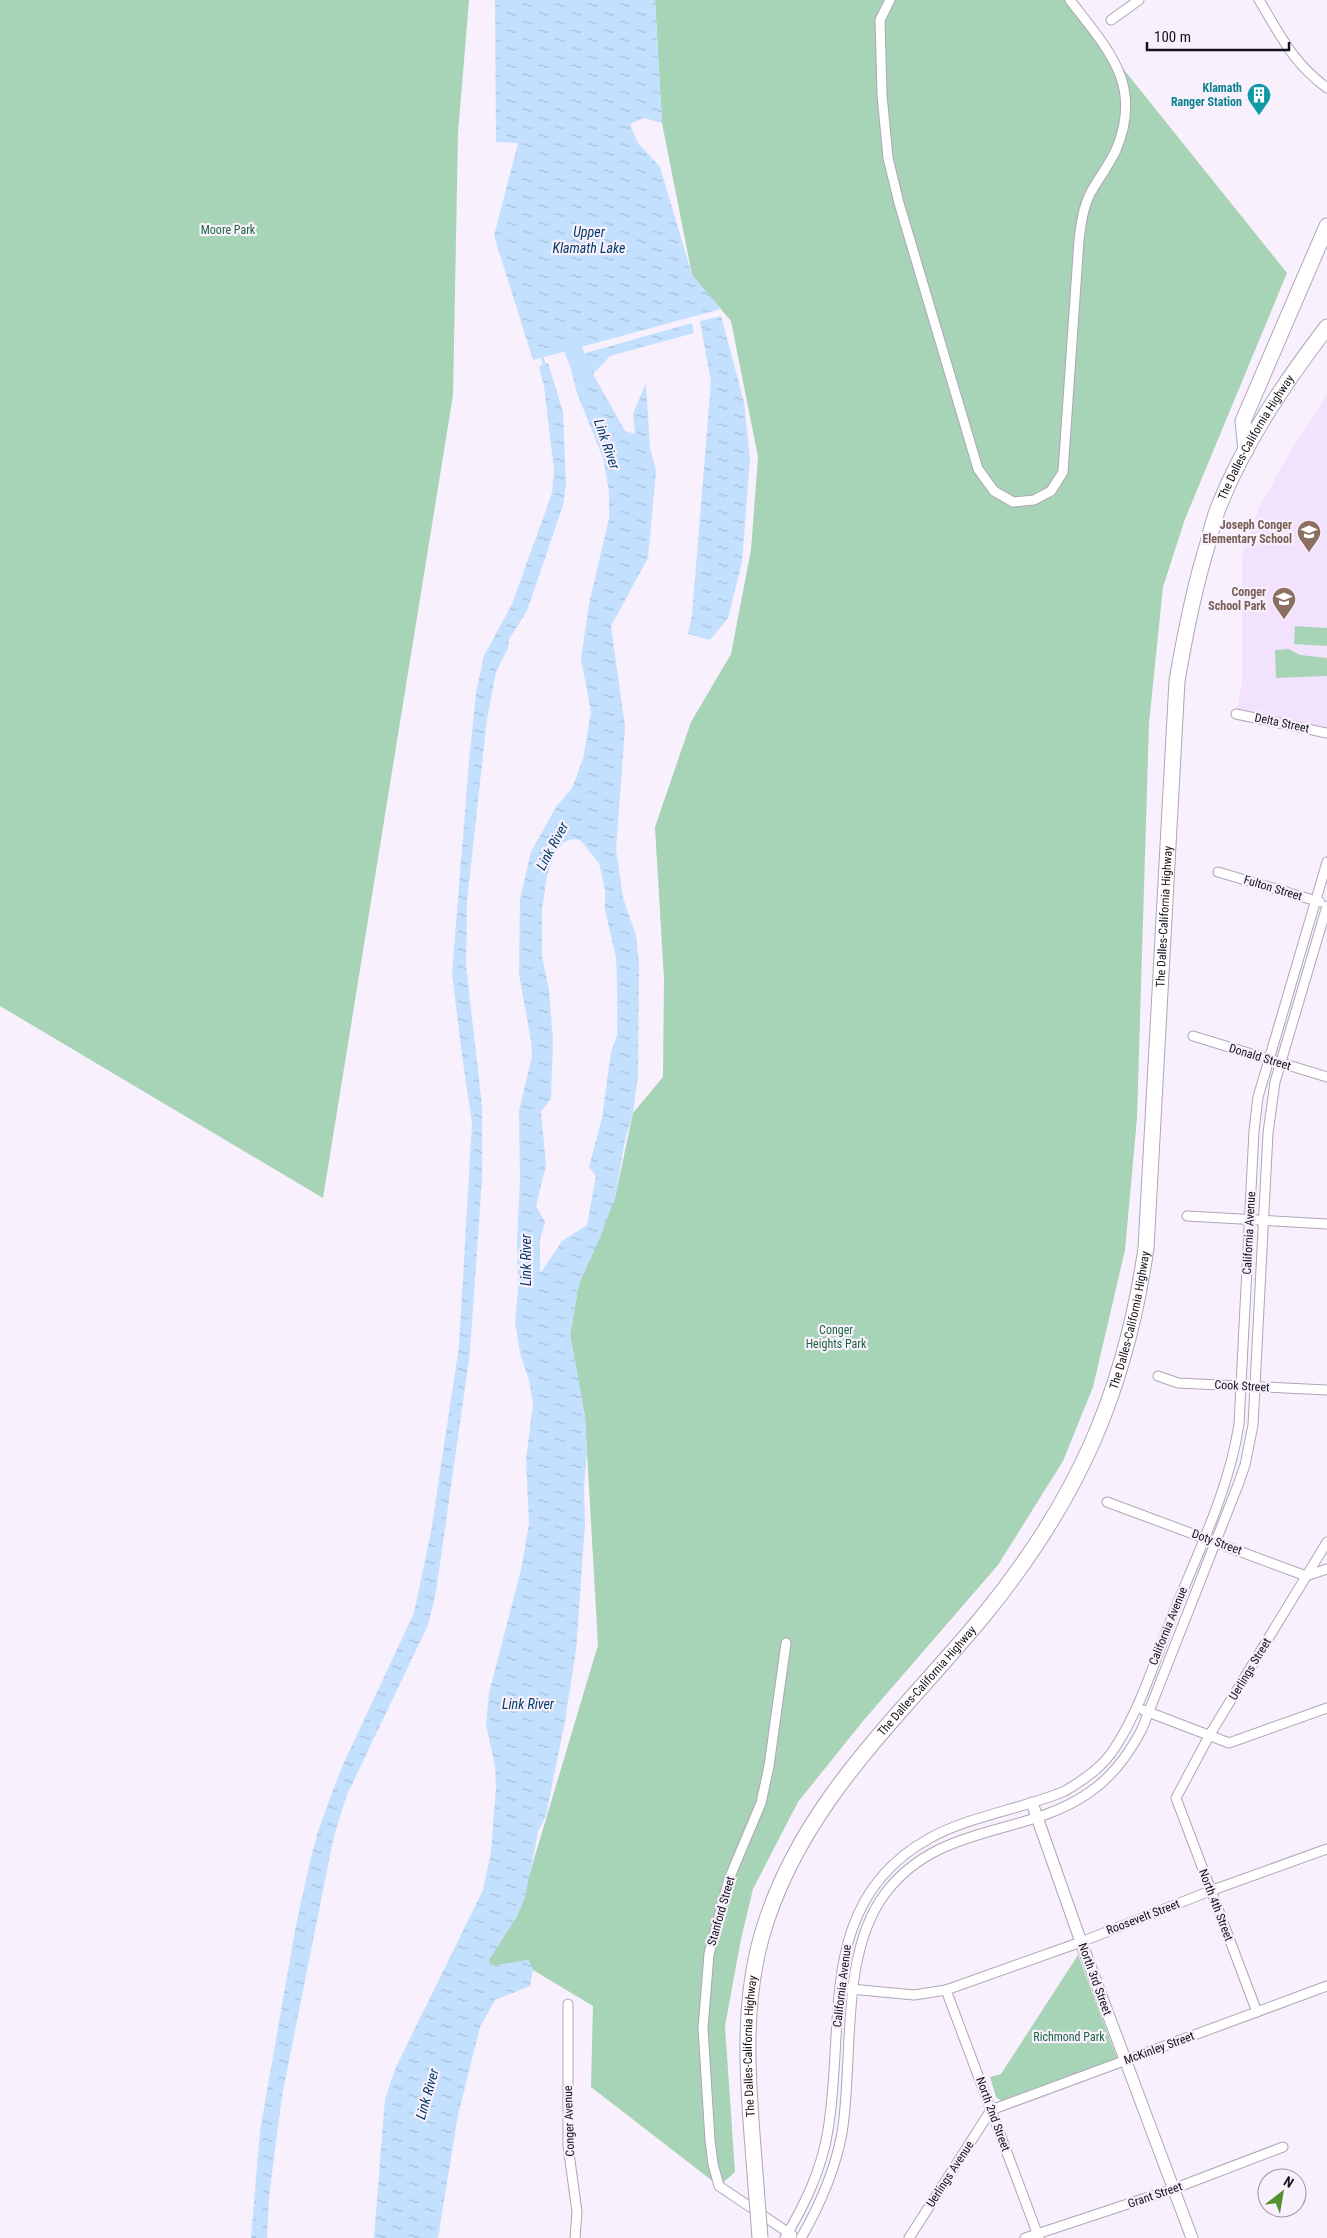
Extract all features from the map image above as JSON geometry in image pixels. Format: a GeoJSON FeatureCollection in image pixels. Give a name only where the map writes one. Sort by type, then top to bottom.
{"type":"FeatureCollection","features":[{"type":"Feature","properties":{"kind":"highway"},"geometry":{"type":"LineString","coordinates":[[1246,450],[1243,421],[1327,226]]}},
{"type":"Feature","properties":{"kind":"highway","name":"The Dalles-California Highway"},"geometry":{"type":"LineString","coordinates":[[760,2238],[748,2060],[752,1986],[762,1935],[791,1862],[816,1816],[840,1782],[984,1614],[1044,1532],[1067,1496],[1094,1442],[1107,1411],[1127,1349],[1142,1281],[1146,1248],[1177,681],[1196,583],[1218,507],[1246,450],[1291,374],[1327,327]]}},
{"type":"Feature","properties":{"kind":"street"},"geometry":{"type":"LineString","coordinates":[[890,0],[880,20],[882,95],[888,158],[978,469],[994,491],[1013,502],[1034,500],[1051,491],[1063,472],[1079,240],[1083,216],[1090,194],[1116,150],[1123,128],[1126,101],[1121,74],[1110,54],[1070,0]]}},
{"type":"Feature","properties":{"kind":"street"},"geometry":{"type":"LineString","coordinates":[[1111,20],[1139,0]]}},
{"type":"Feature","properties":{"kind":"street"},"geometry":{"type":"LineString","coordinates":[[1259,0],[1295,60],[1311,76],[1327,88]]}},
{"type":"Feature","properties":{"kind":"street","name":"Delta Street"},"geometry":{"type":"LineString","coordinates":[[1236,714],[1327,733]]}},
{"type":"Feature","properties":{"kind":"street","name":"California Avenue"},"geometry":{"type":"LineString","coordinates":[[786,2235],[814,2182],[825,2148],[830,2114],[840,1988],[846,1943],[857,1914],[872,1887],[891,1866],[917,1846],[942,1832],[1065,1791],[1094,1771],[1115,1748],[1136,1708],[1203,1538],[1232,1461],[1239,1424],[1256,1115],[1268,1059],[1327,862]]}},
{"type":"Feature","properties":{"kind":"street","name":"Fulton Street"},"geometry":{"type":"LineString","coordinates":[[1218,872],[1327,905]]}},
{"type":"Feature","properties":{"kind":"street","name":"California Avenue"},"geometry":{"type":"LineString","coordinates":[[799,2238],[827,2187],[838,2151],[844,2116],[854,1989],[860,1947],[869,1920],[884,1895],[901,1876],[924,1858],[947,1844],[1071,1803],[1103,1782],[1126,1756],[1142,1729],[1245,1465],[1253,1425],[1269,1116],[1280,1063],[1327,905]]}},
{"type":"Feature","properties":{"kind":"street","name":"Donald Street"},"geometry":{"type":"LineString","coordinates":[[1193,1036],[1327,1077]]}},
{"type":"Feature","properties":{"kind":"street"},"geometry":{"type":"LineString","coordinates":[[1187,1216],[1327,1224]]}},
{"type":"Feature","properties":{"kind":"street","name":"Cook Street"},"geometry":{"type":"LineString","coordinates":[[1158,1376],[1178,1383],[1327,1390]]}},
{"type":"Feature","properties":{"kind":"street","name":"Doty Street"},"geometry":{"type":"LineString","coordinates":[[1107,1502],[1306,1576]]}},
{"type":"Feature","properties":{"kind":"street","name":"Uerlings Street"},"geometry":{"type":"LineString","coordinates":[[1176,1798],[1209,1736],[1327,1542]]}},
{"type":"Feature","properties":{"kind":"street"},"geometry":{"type":"LineString","coordinates":[[1306,1576],[1327,1569]]}},
{"type":"Feature","properties":{"kind":"street","name":"Stanford Street"},"geometry":{"type":"LineString","coordinates":[[786,1642],[769,1766],[760,1803],[729,1879],[709,1954],[703,2028],[710,2140],[713,2164],[719,2186],[786,2235]]}},
{"type":"Feature","properties":{"kind":"street"},"geometry":{"type":"LineString","coordinates":[[1136,1708],[1229,1743],[1327,1708]]}},
{"type":"Feature","properties":{"kind":"street","name":"North 4th Street"},"geometry":{"type":"LineString","coordinates":[[1176,1798],[1257,2012]]}},
{"type":"Feature","properties":{"kind":"street","name":"North 3rd Street"},"geometry":{"type":"LineString","coordinates":[[1032,1803],[1081,1942],[1192,2238]]}},
{"type":"Feature","properties":{"kind":"street","name":"Roosevelt Street"},"geometry":{"type":"LineString","coordinates":[[840,1988],[914,1995],[946,1990],[1081,1942],[1210,1891],[1327,1849]]}},
{"type":"Feature","properties":{"kind":"street","name":"McKinley Street"},"geometry":{"type":"LineString","coordinates":[[991,2110],[1327,1986]]}},
{"type":"Feature","properties":{"kind":"street","name":"North 2nd Street"},"geometry":{"type":"LineString","coordinates":[[946,1990],[1038,2236]]}},
{"type":"Feature","properties":{"kind":"street","name":"Conger Avenue"},"geometry":{"type":"LineString","coordinates":[[568,2004],[568,2146],[577,2212],[575,2238]]}},
{"type":"Feature","properties":{"kind":"street","name":"Uerlings Avenue"},"geometry":{"type":"LineString","coordinates":[[908,2238],[991,2110]]}},
{"type":"Feature","properties":{"kind":"street","name":"Grant Street"},"geometry":{"type":"LineString","coordinates":[[1025,2238],[1038,2236],[1173,2189],[1283,2147]]}},
{"type":"Feature","properties":{"kind":"street"},"geometry":{"type":"LineString","coordinates":[[786,2235],[799,2238]]}},
{"type":"Feature","properties":{"kind":"shaded area","name":"Conger School Park"},"geometry":{"type":"Polygon","coordinates":[[[1327,394],[1327,733],[1236,714],[1242,684],[1242,555],[1258,510],[1286,459],[1327,394]]]}},
{"type":"Feature","properties":{"kind":"green space","name":"Moore Park"},"geometry":{"type":"Polygon","coordinates":[[[0,0],[469,0],[458,133],[453,395],[323,1198],[0,1006],[0,0]]]}},
{"type":"Feature","properties":{"kind":"green space","name":"Conger Heights Park"},"geometry":{"type":"Polygon","coordinates":[[[655,0],[1068,0],[1287,273],[1185,519],[1163,587],[1149,723],[1137,1118],[1125,1250],[1093,1387],[1063,1461],[998,1565],[863,1721],[798,1802],[753,1889],[741,1939],[725,2026],[735,2172],[719,2186],[591,2087],[593,2006],[533,1970],[528,1960],[493,1966],[488,1961],[517,1916],[598,1645],[585,1417],[570,1335],[579,1284],[615,1198],[633,1113],[663,1077],[664,979],[655,827],[691,722],[731,654],[751,550],[758,457],[731,321],[692,275],[662,123],[655,0]]]}},
{"type":"Feature","properties":{"kind":"green space"},"geometry":{"type":"Polygon","coordinates":[[[1295,626],[1327,628],[1327,646],[1294,644],[1295,626]]]}},
{"type":"Feature","properties":{"kind":"green space"},"geometry":{"type":"Polygon","coordinates":[[[1289,649],[1300,655],[1327,658],[1327,676],[1276,678],[1275,650],[1289,649]]]}},
{"type":"Feature","properties":{"kind":"green space","name":"Richmond Park"},"geometry":{"type":"Polygon","coordinates":[[[1078,1955],[1118,2060],[1003,2102],[996,2097],[990,2077],[1001,2074],[1078,1955]]]}},
{"type":"Feature","properties":{"kind":"water","name":"Upper Klamath Lake"},"geometry":{"type":"Polygon","coordinates":[[[495,0],[655,0],[662,123],[644,118],[630,124],[638,143],[660,167],[692,275],[721,309],[533,360],[494,236],[518,143],[496,142],[495,0]]]}},
{"type":"Feature","properties":{"kind":"water"},"geometry":{"type":"Polygon","coordinates":[[[721,316],[744,402],[750,459],[742,562],[728,618],[710,640],[688,634],[692,615],[711,382],[700,321],[721,316]]]}},
{"type":"Feature","properties":{"kind":"water","name":"Link River"},"geometry":{"type":"Polygon","coordinates":[[[692,323],[694,333],[610,356],[593,374],[625,431],[635,434],[633,414],[646,383],[650,448],[656,471],[648,558],[611,626],[625,727],[616,850],[623,898],[636,935],[639,964],[638,1075],[633,1113],[625,1140],[615,1198],[579,1284],[570,1335],[585,1417],[587,1452],[584,1486],[585,1525],[576,1650],[565,1721],[546,1815],[538,1832],[525,1898],[517,1916],[488,1961],[493,1966],[528,1960],[533,1970],[530,1986],[495,2000],[480,2027],[458,2115],[438,2238],[374,2238],[385,2099],[396,2067],[483,1890],[491,1852],[496,1788],[495,1766],[486,1725],[489,1693],[521,1570],[529,1524],[526,1460],[533,1403],[529,1380],[520,1354],[515,1321],[518,1290],[519,1111],[532,1056],[519,974],[520,899],[531,852],[556,807],[572,788],[583,759],[591,712],[581,659],[589,604],[609,519],[609,491],[603,458],[577,393],[568,358],[692,323]],[[574,839],[564,842],[556,852],[547,875],[542,910],[542,957],[549,989],[553,1040],[551,1099],[541,1111],[546,1165],[536,1206],[545,1222],[540,1239],[540,1274],[562,1241],[587,1225],[596,1176],[589,1167],[602,1118],[611,1052],[617,1035],[616,958],[605,909],[605,890],[599,863],[580,840],[574,839]]]}},
{"type":"Feature","properties":{"kind":"water"},"geometry":{"type":"Polygon","coordinates":[[[548,363],[563,412],[566,485],[563,505],[527,611],[509,639],[508,648],[496,672],[487,719],[467,901],[466,965],[482,1105],[482,1179],[470,1352],[436,1592],[428,1625],[346,1797],[333,1840],[282,2096],[269,2196],[267,2238],[251,2238],[260,2131],[296,1925],[310,1862],[318,1831],[341,1769],[414,1613],[431,1532],[459,1346],[472,1123],[452,974],[469,762],[476,693],[484,656],[512,604],[552,493],[554,470],[544,386],[539,366],[548,363]]]}},
{"type":"Feature","properties":{"kind":"waterway","name":"Link River"},"geometry":{"type":"LineString","coordinates":[[573,349],[584,377]]}},
{"type":"Feature","properties":{"kind":"waterway"},"geometry":{"type":"LineString","coordinates":[[542,357],[545,367]]}},
{"type":"Feature","properties":{"kind":"place","name":"Klamath Ranger Station"},"geometry":{"type":"Point","coordinates":[1259,116]}},
{"type":"Feature","properties":{"kind":"place","name":"Joseph Conger Elementary School"},"geometry":{"type":"Point","coordinates":[1309,553]}},
{"type":"Feature","properties":{"kind":"place","name":"Conger School Park"},"geometry":{"type":"Point","coordinates":[1284,620]}}]}
